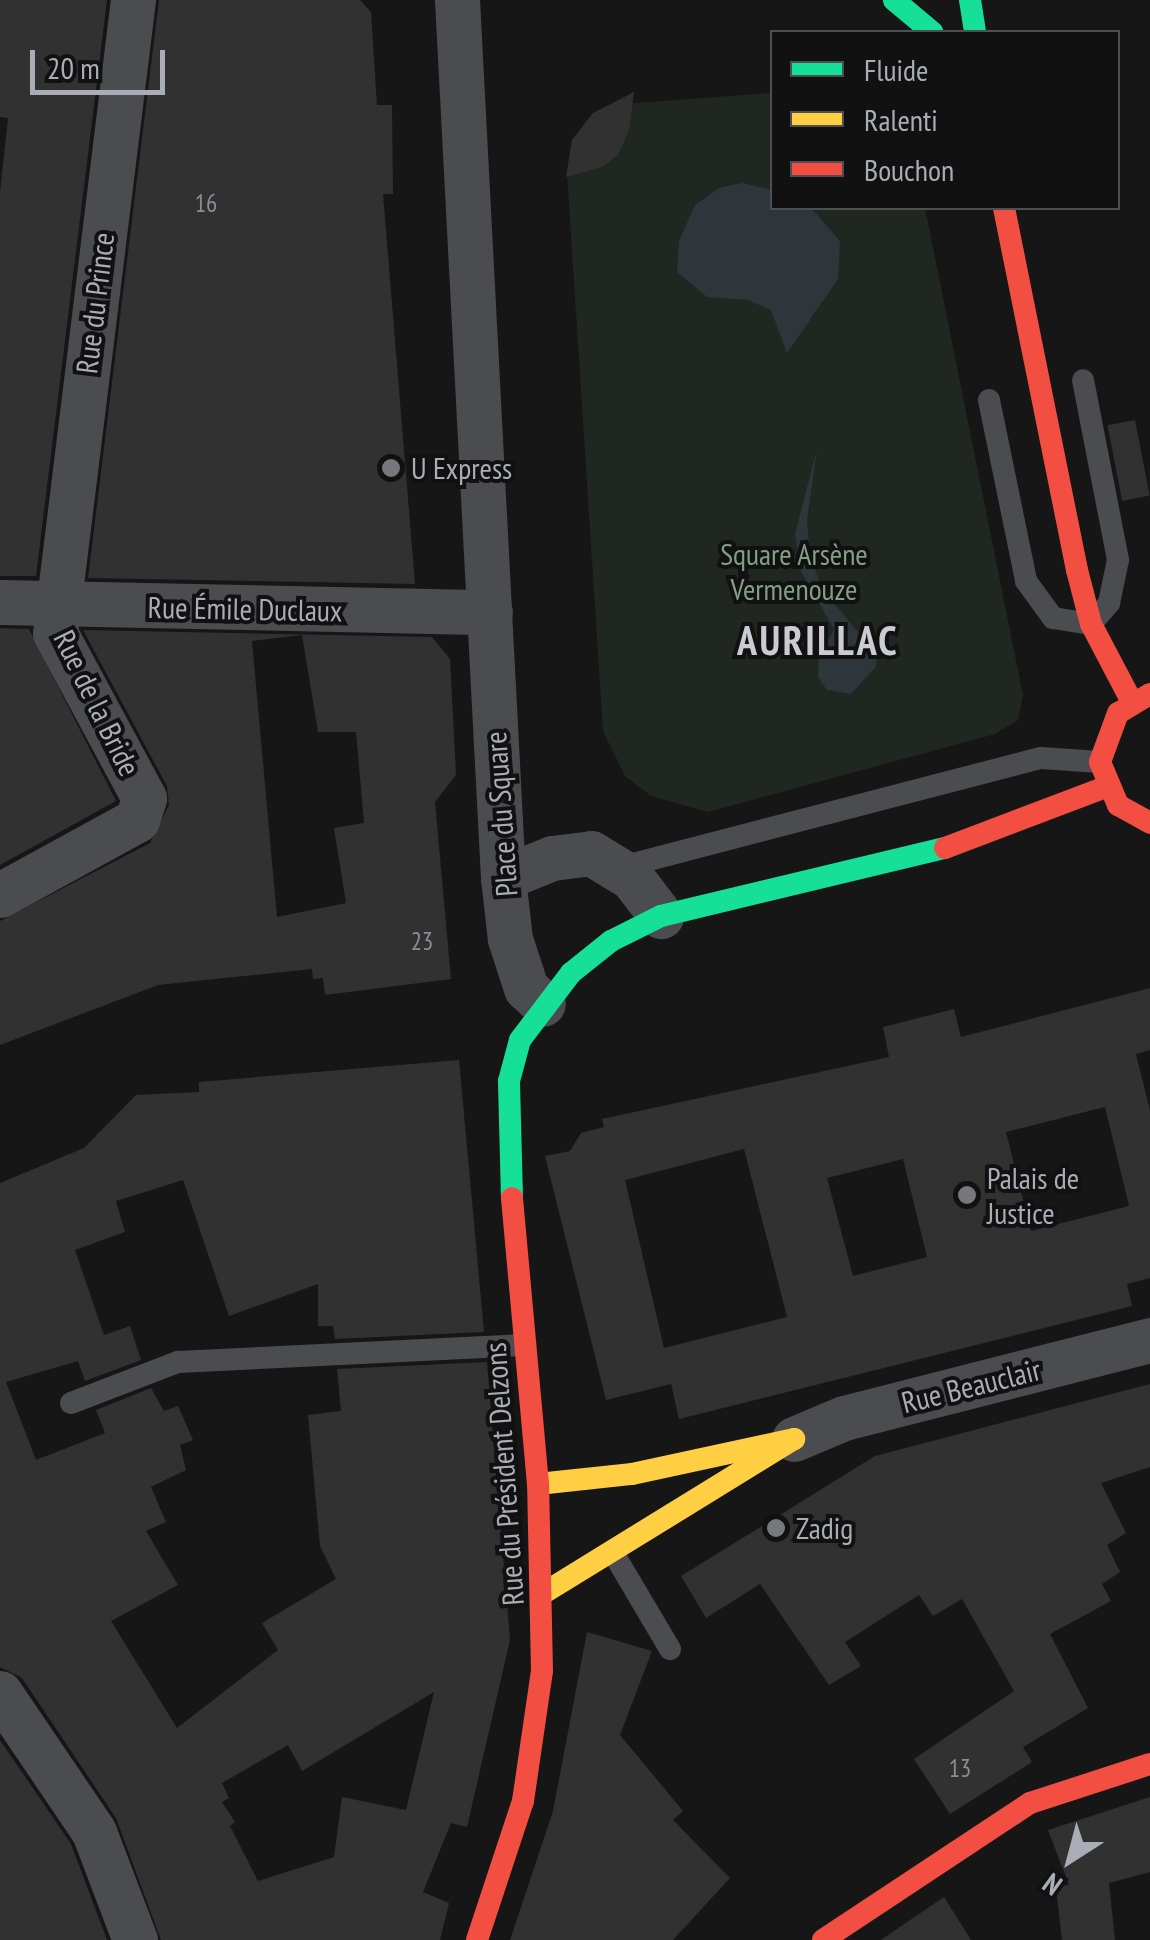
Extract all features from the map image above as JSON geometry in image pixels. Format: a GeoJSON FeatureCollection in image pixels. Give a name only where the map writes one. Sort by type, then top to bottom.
{"type":"FeatureCollection","features":[{"type":"Feature","properties":{"kind":"street","name":"Rue du Prince"},"geometry":{"type":"LineString","coordinates":[[56,607],[134,0]]}},
{"type":"Feature","properties":{"kind":"street","name":"Place du Square"},"geometry":{"type":"LineString","coordinates":[[457,0],[502,878],[510,940],[526,988],[544,1004]]}},
{"type":"Feature","properties":{"kind":"street"},"geometry":{"type":"LineString","coordinates":[[894,0],[930,30]]}},
{"type":"Feature","properties":{"kind":"street"},"geometry":{"type":"LineString","coordinates":[[970,0],[974,30]]}},
{"type":"Feature","properties":{"kind":"street"},"geometry":{"type":"LineString","coordinates":[[1004,210],[1091,624],[1141,698],[1108,728],[1100,762],[1106,786],[1118,804],[1150,823]]}},
{"type":"Feature","properties":{"kind":"street","name":"Rue Émile Duclaux"},"geometry":{"type":"LineString","coordinates":[[0,602],[56,607],[490,612]]}},
{"type":"Feature","properties":{"kind":"street","name":"Rue de la Bride"},"geometry":{"type":"LineString","coordinates":[[0,895],[137,820],[144,798],[55,633],[56,607]]}},
{"type":"Feature","properties":{"kind":"street"},"geometry":{"type":"LineString","coordinates":[[544,1004],[611,941],[661,916],[965,843],[1106,786]]}},
{"type":"Feature","properties":{"kind":"street"},"geometry":{"type":"LineString","coordinates":[[502,878],[552,858],[591,853],[632,878],[661,916]]}},
{"type":"Feature","properties":{"kind":"street","name":"Rue du Président Delzons"},"geometry":{"type":"LineString","coordinates":[[477,1940],[523,1801],[542,1670],[545,1592],[538,1484],[508,1156],[509,1080],[520,1040],[544,1004]]}},
{"type":"Feature","properties":{"kind":"street","name":"Rue Beauclair"},"geometry":{"type":"LineString","coordinates":[[545,1592],[794,1439],[844,1418],[1150,1340]]}},
{"type":"Feature","properties":{"kind":"street","name":"Rue Beauclair"},"geometry":{"type":"LineString","coordinates":[[538,1484],[632,1474],[794,1439]]}},
{"type":"Feature","properties":{"kind":"street"},"geometry":{"type":"LineString","coordinates":[[0,1693],[94,1832],[135,1940]]}},
{"type":"Feature","properties":{"kind":"street"},"geometry":{"type":"LineString","coordinates":[[823,1940],[1030,1803],[1150,1764]]}},
{"type":"Feature","properties":{"kind":"lane"},"geometry":{"type":"LineString","coordinates":[[989,400],[1026,581],[1054,618],[1091,624],[1109,602],[1118,560],[1082,380]]}},
{"type":"Feature","properties":{"kind":"lane"},"geometry":{"type":"LineString","coordinates":[[617,868],[1041,758],[1100,762]]}},
{"type":"Feature","properties":{"kind":"lane"},"geometry":{"type":"LineString","coordinates":[[71,1402],[178,1362],[525,1346]]}},
{"type":"Feature","properties":{"kind":"lane"},"geometry":{"type":"LineString","coordinates":[[612,1551],[670,1649]]}},
{"type":"Feature","properties":{"kind":"green space","name":"Square Arsène Vermenouze"},"geometry":{"type":"Polygon","coordinates":[[[770,93],[770,210],[925,210],[1023,695],[1018,720],[995,734],[708,812],[651,796],[625,776],[603,731],[567,173],[572,140],[593,113],[609,105],[770,93]]]}},
{"type":"Feature","properties":{"kind":"shaded area"},"geometry":{"type":"Polygon","coordinates":[[[742,183],[770,190],[770,210],[813,210],[840,241],[838,279],[787,353],[771,310],[748,300],[707,297],[677,272],[679,241],[695,205],[719,188],[742,183]]]}},
{"type":"Feature","properties":{"kind":"shaded area"},"geometry":{"type":"Polygon","coordinates":[[[817,449],[807,520],[810,557],[823,590],[877,655],[876,667],[851,694],[827,690],[818,677],[819,656],[834,629],[801,572],[795,534],[817,449]]]}},
{"type":"Feature","properties":{"kind":"building"},"geometry":{"type":"Polygon","coordinates":[[[0,0],[107,0],[36,576],[0,576],[0,192],[8,118],[0,117],[0,0]]]}},
{"type":"Feature","properties":{"kind":"building"},"geometry":{"type":"Polygon","coordinates":[[[159,0],[360,0],[371,12],[377,105],[392,105],[393,194],[383,194],[415,584],[88,578],[159,0]]]}},
{"type":"Feature","properties":{"kind":"building"},"geometry":{"type":"Polygon","coordinates":[[[634,92],[629,130],[618,155],[602,167],[566,177],[572,140],[593,113],[634,92]]]}},
{"type":"Feature","properties":{"kind":"building"},"geometry":{"type":"Polygon","coordinates":[[[1135,420],[1150,496],[1122,501],[1108,425],[1135,420]]]}},
{"type":"Feature","properties":{"kind":"building"},"geometry":{"type":"Polygon","coordinates":[[[0,628],[29,629],[116,801],[0,865],[0,628]]]}},
{"type":"Feature","properties":{"kind":"building"},"geometry":{"type":"Polygon","coordinates":[[[83,630],[432,637],[450,659],[456,775],[435,802],[451,979],[325,995],[323,978],[313,979],[312,969],[158,985],[0,1045],[0,921],[150,843],[169,805],[167,786],[83,630]],[[302,635],[252,641],[277,917],[346,903],[334,828],[364,823],[356,732],[318,732],[302,635]]]}},
{"type":"Feature","properties":{"kind":"building"},"geometry":{"type":"Polygon","coordinates":[[[1150,988],[1150,1050],[1136,1054],[1150,1110],[1150,1278],[1127,1284],[1132,1306],[679,1419],[671,1384],[606,1400],[545,1156],[570,1151],[581,1133],[604,1127],[602,1119],[889,1057],[883,1027],[954,1009],[961,1037],[1150,988]],[[1105,1107],[1006,1132],[1031,1231],[1129,1206],[1105,1107]],[[744,1149],[625,1180],[664,1348],[787,1317],[744,1149]],[[903,1159],[827,1178],[853,1276],[927,1257],[903,1159]]]}},
{"type":"Feature","properties":{"kind":"building"},"geometry":{"type":"Polygon","coordinates":[[[459,1060],[484,1332],[335,1339],[333,1326],[318,1326],[318,1284],[229,1316],[183,1180],[116,1201],[125,1232],[75,1250],[104,1335],[130,1326],[141,1360],[85,1381],[78,1361],[6,1382],[36,1460],[105,1433],[96,1410],[151,1388],[164,1411],[178,1406],[193,1440],[180,1445],[186,1470],[151,1487],[166,1522],[146,1531],[178,1585],[111,1621],[177,1728],[278,1650],[262,1623],[336,1579],[320,1546],[308,1415],[341,1411],[337,1369],[487,1362],[510,1640],[467,1827],[451,1823],[423,1892],[449,1903],[440,1940],[161,1940],[116,1818],[22,1678],[0,1667],[0,1183],[84,1148],[136,1095],[199,1092],[199,1082],[459,1060]],[[434,1692],[302,1771],[288,1745],[222,1783],[229,1798],[222,1802],[235,1822],[230,1826],[258,1881],[334,1857],[342,1797],[406,1810],[434,1692]]]}},
{"type":"Feature","properties":{"kind":"building"},"geometry":{"type":"Polygon","coordinates":[[[1150,1384],[1150,1467],[1101,1483],[1126,1533],[1107,1545],[1120,1572],[1102,1584],[1111,1601],[1050,1634],[1088,1708],[1023,1747],[1032,1762],[950,1814],[914,1759],[1014,1691],[962,1599],[933,1616],[919,1595],[845,1642],[861,1666],[829,1685],[760,1584],[706,1618],[681,1576],[875,1456],[1150,1384]]]}},
{"type":"Feature","properties":{"kind":"building"},"geometry":{"type":"Polygon","coordinates":[[[587,1632],[652,1651],[620,1735],[683,1811],[673,1820],[730,1878],[673,1940],[510,1940],[553,1811],[587,1632]]]}},
{"type":"Feature","properties":{"kind":"building"},"geometry":{"type":"Polygon","coordinates":[[[0,1740],[71,1844],[107,1940],[0,1940],[0,1740]]]}},
{"type":"Feature","properties":{"kind":"building"},"geometry":{"type":"Polygon","coordinates":[[[1150,1797],[1150,1872],[1109,1883],[1115,1940],[1062,1940],[1056,1887],[1069,1885],[1048,1830],[1150,1797]]]}},
{"type":"Feature","properties":{"kind":"building"},"geometry":{"type":"Polygon","coordinates":[[[944,1897],[971,1940],[881,1940],[891,1933],[944,1897]]]}},
{"type":"Feature","properties":{"kind":"traffic: fast"},"geometry":{"type":"LineString","coordinates":[[894,0],[930,30]]}},
{"type":"Feature","properties":{"kind":"traffic: fast"},"geometry":{"type":"LineString","coordinates":[[970,0],[975,30]]}},
{"type":"Feature","properties":{"kind":"traffic: fast"},"geometry":{"type":"LineString","coordinates":[[512,1198],[509,1081],[520,1040],[571,973],[611,941],[661,916],[945,848]]}},
{"type":"Feature","properties":{"kind":"traffic: slow"},"geometry":{"type":"LineString","coordinates":[[538,1484],[632,1474],[794,1439],[545,1592]]}},
{"type":"Feature","properties":{"kind":"traffic: jam"},"geometry":{"type":"LineString","coordinates":[[1004,210],[1091,624],[1132,702]]}},
{"type":"Feature","properties":{"kind":"traffic: jam"},"geometry":{"type":"LineString","coordinates":[[1150,694],[1118,713],[1100,762],[1118,805],[1150,823]]}},
{"type":"Feature","properties":{"kind":"traffic: jam"},"geometry":{"type":"LineString","coordinates":[[945,848],[1106,787]]}},
{"type":"Feature","properties":{"kind":"traffic: jam"},"geometry":{"type":"LineString","coordinates":[[477,1940],[523,1801],[542,1671],[538,1484],[512,1198]]}},
{"type":"Feature","properties":{"kind":"traffic: jam"},"geometry":{"type":"LineString","coordinates":[[823,1940],[1030,1803],[1150,1764]]}},
{"type":"Feature","properties":{"kind":"place","name":"U Express"},"geometry":{"type":"Point","coordinates":[391,468]}},
{"type":"Feature","properties":{"kind":"place","name":"Palais de Justice"},"geometry":{"type":"Point","coordinates":[967,1195]}},
{"type":"Feature","properties":{"kind":"place","name":"Zadig"},"geometry":{"type":"Point","coordinates":[776,1528]}},
{"type":"Feature","properties":{"kind":"district","name":"AURILLAC"},"geometry":{"type":"Point","coordinates":[818,640]}}]}
